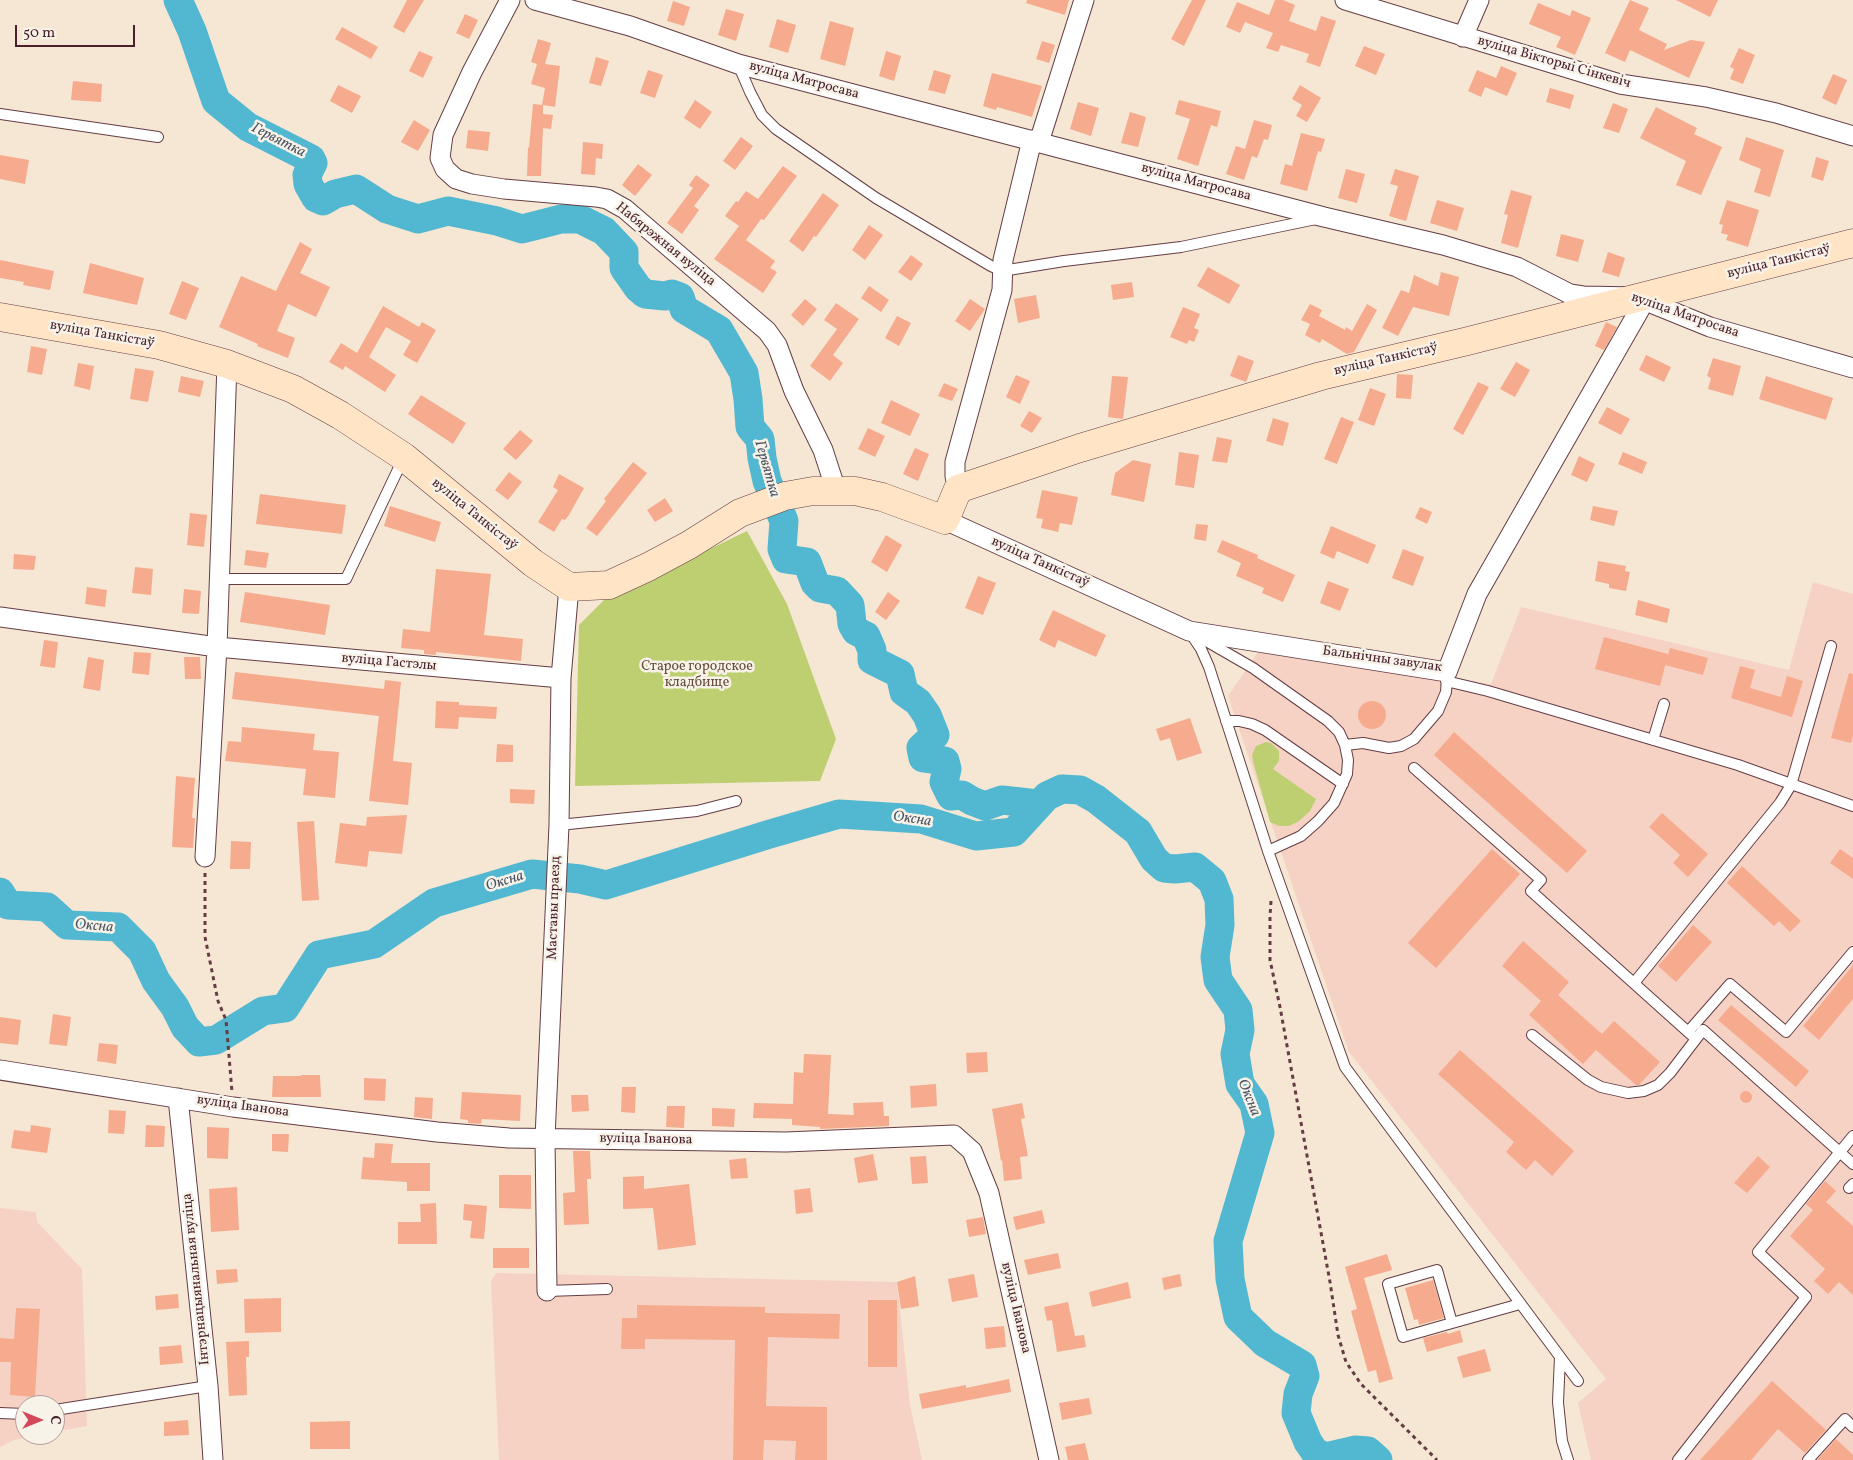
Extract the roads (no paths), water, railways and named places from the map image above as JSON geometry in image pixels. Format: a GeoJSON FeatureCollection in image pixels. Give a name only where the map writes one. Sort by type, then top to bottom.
{"type":"FeatureCollection","features":[{"type":"Feature","properties":{"kind":"street","name":"Набярэжная вуліца"},"geometry":{"type":"LineString","coordinates":[[510,0],[472,72],[443,135],[440,158],[445,170],[456,178],[472,184],[504,189],[596,196],[612,201],[625,209],[767,331],[777,345],[794,391],[823,450],[836,490]]}},
{"type":"Feature","properties":{"kind":"street","name":"вуліца Матросава"},"geometry":{"type":"LineString","coordinates":[[535,0],[630,26],[738,64],[1324,217],[1443,245],[1498,261],[1534,275],[1570,294],[1636,297],[1710,327],[1853,368]]}},
{"type":"Feature","properties":{"kind":"street"},"geometry":{"type":"LineString","coordinates":[[945,520],[958,489],[955,476],[955,462],[1002,290],[1003,260],[1036,141],[1084,0]]}},
{"type":"Feature","properties":{"kind":"street","name":"вуліца Вікторыі Сінкевіч"},"geometry":{"type":"LineString","coordinates":[[1345,0],[1620,84],[1706,97],[1776,113],[1853,136]]}},
{"type":"Feature","properties":{"kind":"street"},"geometry":{"type":"LineString","coordinates":[[1464,37],[1479,0]]}},
{"type":"Feature","properties":{"kind":"street","name":"вуліца Танкістаў"},"geometry":{"type":"LineString","coordinates":[[958,489],[1080,448],[1321,376],[1468,341],[1853,243]]}},
{"type":"Feature","properties":{"kind":"street","name":"Бальнічны завулак"},"geometry":{"type":"LineString","coordinates":[[1189,631],[1447,676],[1477,594],[1640,309],[1640,303],[1636,297]]}},
{"type":"Feature","properties":{"kind":"street","name":"вуліца Танкістаў"},"geometry":{"type":"LineString","coordinates":[[0,318],[159,345],[227,364],[293,389],[340,415],[404,458],[533,563],[569,587],[610,585],[648,568],[740,513],[785,496],[813,491],[855,491],[882,497],[945,520],[1189,631]]}},
{"type":"Feature","properties":{"kind":"street"},"geometry":{"type":"LineString","coordinates":[[205,857],[217,648],[227,364]]}},
{"type":"Feature","properties":{"kind":"street","name":"Маставы праезд"},"geometry":{"type":"LineString","coordinates":[[547,1291],[545,1138],[559,825],[561,678],[569,587]]}},
{"type":"Feature","properties":{"kind":"street","name":"вуліца Гастэлы"},"geometry":{"type":"LineString","coordinates":[[0,617],[217,648],[561,678]]}},
{"type":"Feature","properties":{"kind":"street","name":"вуліца Іванова"},"geometry":{"type":"LineString","coordinates":[[0,1070],[233,1107],[437,1132],[508,1138],[786,1142],[954,1135],[972,1151],[989,1193],[1049,1460]]}},
{"type":"Feature","properties":{"kind":"street","name":"Інтэрнацыянальная вуліца"},"geometry":{"type":"LineString","coordinates":[[178,1098],[208,1386],[213,1460]]}},
{"type":"Feature","properties":{"kind":"lane"},"geometry":{"type":"LineString","coordinates":[[738,64],[762,115],[776,129],[876,198],[1002,271],[1064,261],[1181,247],[1324,217]]}},
{"type":"Feature","properties":{"kind":"lane"},"geometry":{"type":"LineString","coordinates":[[0,114],[158,137]]}},
{"type":"Feature","properties":{"kind":"lane"},"geometry":{"type":"LineString","coordinates":[[220,580],[346,579],[404,458]]}},
{"type":"Feature","properties":{"kind":"lane"},"geometry":{"type":"LineString","coordinates":[[1189,631],[1209,666],[1268,851],[1345,1067],[1578,1381]]}},
{"type":"Feature","properties":{"kind":"lane"},"geometry":{"type":"LineString","coordinates":[[1189,631],[1253,668],[1328,721],[1339,732],[1345,745],[1348,774],[1334,803],[1301,836],[1268,851]]}},
{"type":"Feature","properties":{"kind":"lane"},"geometry":{"type":"LineString","coordinates":[[1634,983],[1780,803],[1791,785],[1831,646]]}},
{"type":"Feature","properties":{"kind":"lane"},"geometry":{"type":"LineString","coordinates":[[1345,745],[1363,743],[1388,748],[1401,746],[1414,740],[1438,711],[1446,692],[1447,676],[1488,691],[1738,765],[1853,806]]}},
{"type":"Feature","properties":{"kind":"lane"},"geometry":{"type":"LineString","coordinates":[[1653,740],[1664,704]]}},
{"type":"Feature","properties":{"kind":"lane"},"geometry":{"type":"LineString","coordinates":[[1226,721],[1239,721],[1265,730],[1344,784]]}},
{"type":"Feature","properties":{"kind":"lane"},"geometry":{"type":"LineString","coordinates":[[1414,768],[1541,880],[1531,891],[1692,1036]]}},
{"type":"Feature","properties":{"kind":"lane"},"geometry":{"type":"LineString","coordinates":[[559,825],[698,811],[736,801]]}},
{"type":"Feature","properties":{"kind":"lane"},"geometry":{"type":"LineString","coordinates":[[1532,1035],[1588,1080],[1601,1087],[1628,1093],[1644,1091],[1658,1085],[1670,1073],[1692,1036],[1730,984],[1786,1032],[1853,952]]}},
{"type":"Feature","properties":{"kind":"lane"},"geometry":{"type":"LineString","coordinates":[[1692,1036],[1703,1030],[1853,1164]]}},
{"type":"Feature","properties":{"kind":"lane"},"geometry":{"type":"LineString","coordinates":[[1678,1460],[1806,1297],[1758,1252],[1853,1136]]}},
{"type":"Feature","properties":{"kind":"lane"},"geometry":{"type":"LineString","coordinates":[[1452,1323],[1437,1270],[1388,1284],[1403,1337],[1520,1304]]}},
{"type":"Feature","properties":{"kind":"lane"},"geometry":{"type":"LineString","coordinates":[[547,1291],[607,1289]]}},
{"type":"Feature","properties":{"kind":"lane"},"geometry":{"type":"LineString","coordinates":[[1560,1357],[1558,1402],[1562,1441],[1568,1460]]}},
{"type":"Feature","properties":{"kind":"lane"},"geometry":{"type":"LineString","coordinates":[[65,1408],[208,1386]]}},
{"type":"Feature","properties":{"kind":"lane"},"geometry":{"type":"LineString","coordinates":[[0,1413],[15,1414]]}},
{"type":"Feature","properties":{"kind":"lane"},"geometry":{"type":"LineString","coordinates":[[1808,1460],[1845,1419],[1853,1427]]}},
{"type":"Feature","properties":{"kind":"waterway","name":"Гервятка"},"geometry":{"type":"LineString","coordinates":[[178,0],[192,31],[216,101],[248,127],[311,159],[313,163],[307,175],[308,184],[316,198],[323,201],[335,194],[356,189],[387,209],[418,219],[448,211],[497,221],[522,229],[561,219],[580,219],[604,231],[624,252],[624,268],[638,288],[645,294],[665,296],[672,294],[680,297],[684,309],[719,330],[744,373],[750,427],[760,439],[767,481],[784,521],[782,549],[786,559],[807,562],[815,583],[820,588],[837,591],[850,605],[852,624],[856,631],[866,636],[872,650],[872,660],[900,674],[904,692],[918,702],[927,715],[935,735],[921,748],[923,758],[945,761],[947,769],[944,782],[951,796],[962,795],[985,806],[1002,800],[1038,804]]}},
{"type":"Feature","properties":{"kind":"waterway","name":"Оксна"},"geometry":{"type":"LineString","coordinates":[[0,892],[8,905],[47,907],[67,925],[118,927],[142,951],[156,981],[175,1007],[185,1027],[199,1042],[216,1040],[263,1011],[285,1008],[319,955],[374,944],[434,903],[532,874],[580,879],[606,885],[839,814],[921,819],[976,836],[1014,832],[1047,796],[1062,789],[1080,790],[1096,799],[1138,832],[1154,859],[1164,868],[1195,867],[1212,881],[1219,899],[1220,925],[1215,957],[1218,980],[1238,1010],[1240,1030],[1235,1054],[1240,1084],[1254,1104],[1260,1133],[1228,1241],[1230,1279],[1238,1317],[1265,1343],[1302,1365],[1305,1376],[1298,1394],[1296,1413],[1308,1442],[1315,1452],[1325,1457],[1355,1450],[1368,1451],[1378,1460]]}},
{"type":"Feature","properties":{"kind":"park label","name":"Старое городское кладбище"},"geometry":{"type":"Point","coordinates":[697,676]}}]}
